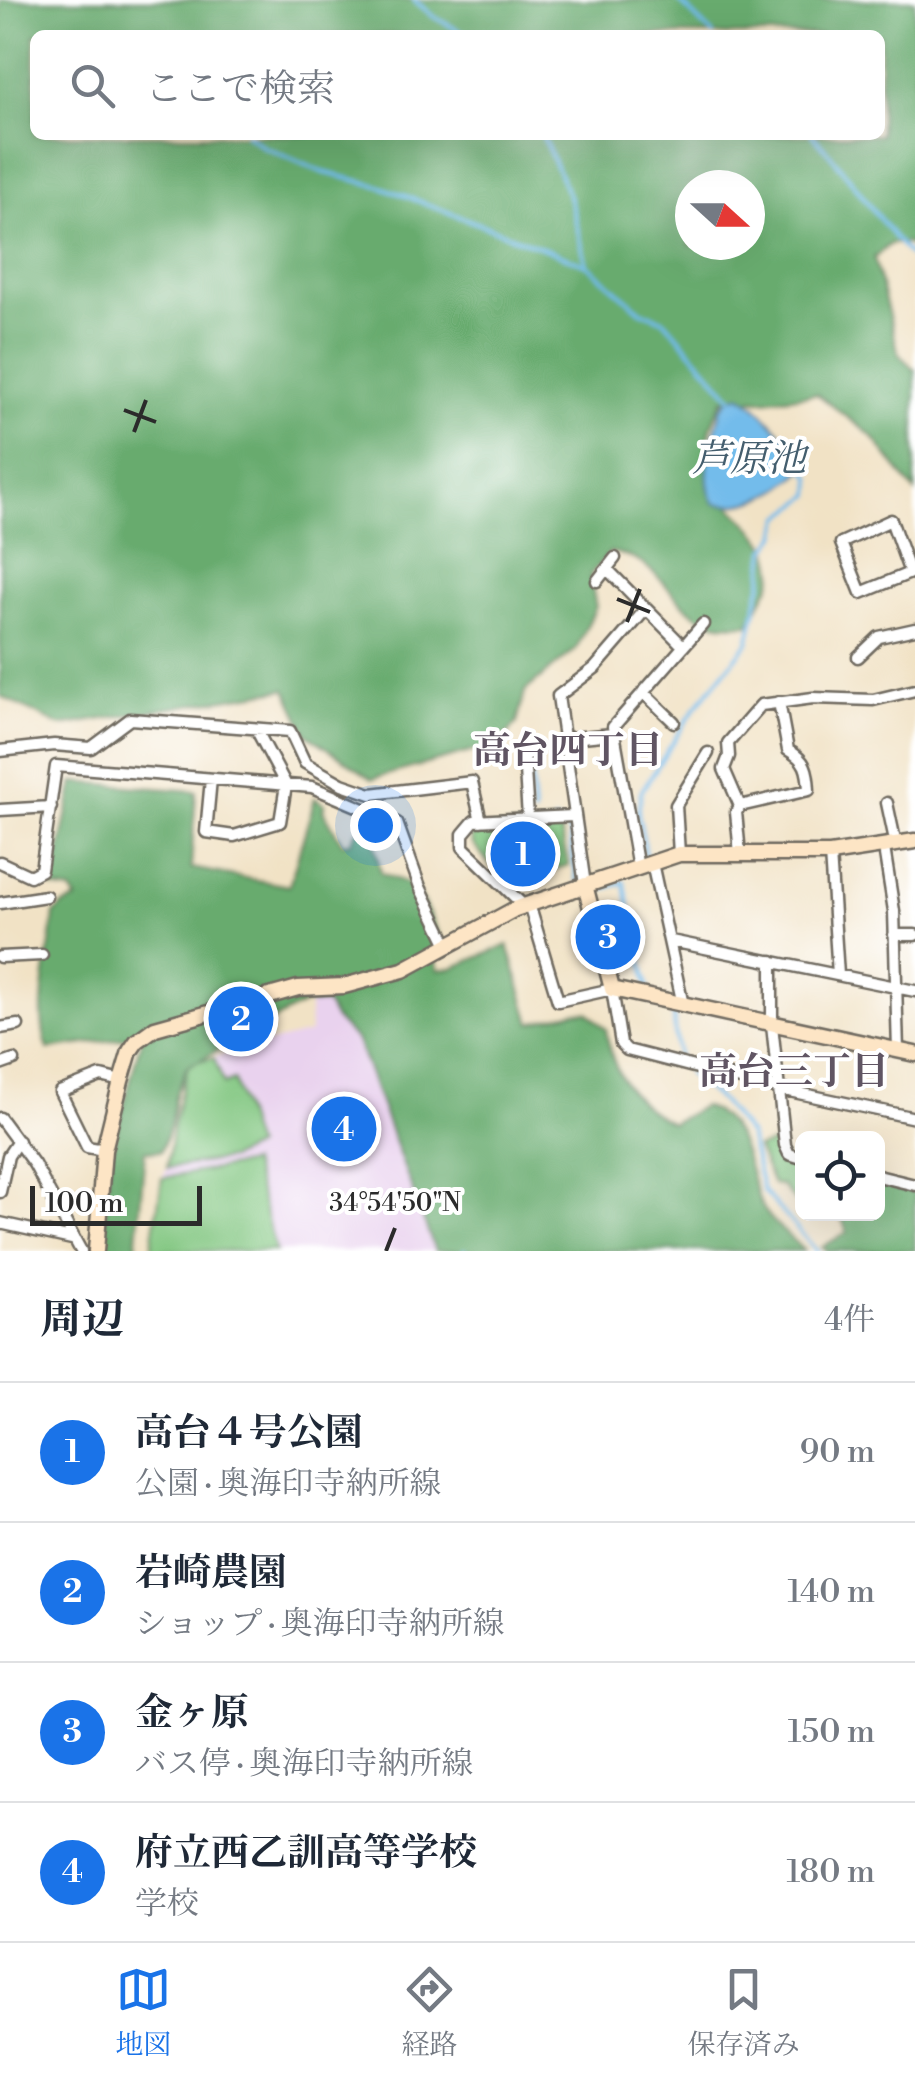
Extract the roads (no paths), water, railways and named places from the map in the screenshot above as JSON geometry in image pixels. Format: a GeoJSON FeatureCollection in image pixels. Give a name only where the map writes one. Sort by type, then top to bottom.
{"type":"FeatureCollection","features":[{"type":"Feature","properties":{"kind":"main road"},"geometry":{"type":"LineString","coordinates":[[96,1251],[104,1150],[121,1081],[130,1051],[155,1028],[298,988],[344,986],[403,970],[526,905],[679,854],[830,854],[915,842]]}},
{"type":"Feature","properties":{"kind":"main road"},"geometry":{"type":"LineString","coordinates":[[585,885],[612,989],[915,1054]]}},
{"type":"Feature","properties":{"kind":"street"},"geometry":{"type":"LineString","coordinates":[[891,520],[912,571],[861,593],[841,544],[891,520]]}},
{"type":"Feature","properties":{"kind":"street"},"geometry":{"type":"LineString","coordinates":[[597,581],[615,558]]}},
{"type":"Feature","properties":{"kind":"street"},"geometry":{"type":"LineString","coordinates":[[607,568],[683,646]]}},
{"type":"Feature","properties":{"kind":"street"},"geometry":{"type":"LineString","coordinates":[[585,885],[558,696],[595,668],[646,609]]}},
{"type":"Feature","properties":{"kind":"street"},"geometry":{"type":"LineString","coordinates":[[683,1005],[671,941],[645,865],[612,734],[613,727],[703,624]]}},
{"type":"Feature","properties":{"kind":"street"},"geometry":{"type":"LineString","coordinates":[[858,656],[880,638],[915,629]]}},
{"type":"Feature","properties":{"kind":"street"},"geometry":{"type":"LineString","coordinates":[[740,806],[724,769],[728,743],[761,704],[813,698],[873,700],[915,690]]}},
{"type":"Feature","properties":{"kind":"street"},"geometry":{"type":"LineString","coordinates":[[643,692],[674,722]]}},
{"type":"Feature","properties":{"kind":"street"},"geometry":{"type":"LineString","coordinates":[[740,854],[736,812],[740,806],[809,790],[808,770],[801,757],[788,750],[779,702]]}},
{"type":"Feature","properties":{"kind":"street"},"geometry":{"type":"LineString","coordinates":[[0,752],[54,745],[91,748],[130,719],[290,732],[305,763],[342,784],[371,794],[472,782],[481,821]]}},
{"type":"Feature","properties":{"kind":"street"},"geometry":{"type":"LineString","coordinates":[[211,779],[206,832],[234,836],[280,822],[286,785],[256,730]]}},
{"type":"Feature","properties":{"kind":"street"},"geometry":{"type":"LineString","coordinates":[[562,739],[612,734]]}},
{"type":"Feature","properties":{"kind":"street"},"geometry":{"type":"LineString","coordinates":[[679,854],[676,805],[708,753]]}},
{"type":"Feature","properties":{"kind":"street"},"geometry":{"type":"LineString","coordinates":[[524,754],[528,818]]}},
{"type":"Feature","properties":{"kind":"street"},"geometry":{"type":"LineString","coordinates":[[0,862],[30,876],[42,870],[56,766],[312,787],[397,824],[420,888],[449,947]]}},
{"type":"Feature","properties":{"kind":"street"},"geometry":{"type":"LineString","coordinates":[[887,803],[898,1051]]}},
{"type":"Feature","properties":{"kind":"street"},"geometry":{"type":"LineString","coordinates":[[0,810],[52,807]]}},
{"type":"Feature","properties":{"kind":"street"},"geometry":{"type":"LineString","coordinates":[[573,816],[474,821],[463,834],[463,847],[526,905],[558,1001],[612,989],[621,1044],[627,1050],[915,1118]]}},
{"type":"Feature","properties":{"kind":"street"},"geometry":{"type":"LineString","coordinates":[[830,854],[838,975]]}},
{"type":"Feature","properties":{"kind":"street"},"geometry":{"type":"LineString","coordinates":[[0,902],[46,896]]}},
{"type":"Feature","properties":{"kind":"street"},"geometry":{"type":"LineString","coordinates":[[894,935],[915,935]]}},
{"type":"Feature","properties":{"kind":"street"},"geometry":{"type":"LineString","coordinates":[[671,941],[915,990]]}},
{"type":"Feature","properties":{"kind":"street"},"geometry":{"type":"LineString","coordinates":[[0,958],[42,955]]}},
{"type":"Feature","properties":{"kind":"street"},"geometry":{"type":"LineString","coordinates":[[772,962],[772,1025],[785,1145],[789,1154],[795,1156]]}},
{"type":"Feature","properties":{"kind":"street"},"geometry":{"type":"LineString","coordinates":[[0,1028],[18,1025]]}},
{"type":"Feature","properties":{"kind":"street"},"geometry":{"type":"LineString","coordinates":[[0,1064],[14,1060]]}},
{"type":"Feature","properties":{"kind":"street"},"geometry":{"type":"LineString","coordinates":[[104,1150],[87,1147],[60,1092],[101,1076],[121,1081]]}},
{"type":"Feature","properties":{"kind":"street"},"geometry":{"type":"LineString","coordinates":[[0,1118],[18,1141],[82,1251]]}},
{"type":"Feature","properties":{"kind":"street"},"geometry":{"type":"LineString","coordinates":[[0,1192],[8,1156],[18,1141]]}},
{"type":"Feature","properties":{"kind":"street"},"geometry":{"type":"LineString","coordinates":[[885,1178],[915,1185]]}},
{"type":"Feature","properties":{"kind":"street"},"geometry":{"type":"LineString","coordinates":[[0,1223],[72,1239]]}},
{"type":"Feature","properties":{"kind":"water","name":"芦原池"},"geometry":{"type":"Polygon","coordinates":[[[739,395],[766,416],[807,466],[765,496],[740,504],[714,503],[708,481],[712,444],[721,409],[739,395]]]}},
{"type":"Feature","properties":{"kind":"waterway"},"geometry":{"type":"LineString","coordinates":[[414,0],[458,30]]}},
{"type":"Feature","properties":{"kind":"waterway"},"geometry":{"type":"LineString","coordinates":[[678,0],[708,30]]}},
{"type":"Feature","properties":{"kind":"waterway"},"geometry":{"type":"LineString","coordinates":[[254,140],[322,172],[379,186],[587,265],[641,311],[665,321],[732,398]]}},
{"type":"Feature","properties":{"kind":"waterway"},"geometry":{"type":"LineString","coordinates":[[544,140],[569,196],[586,262]]}},
{"type":"Feature","properties":{"kind":"waterway"},"geometry":{"type":"LineString","coordinates":[[816,140],[897,241],[910,256],[915,256]]}},
{"type":"Feature","properties":{"kind":"waterway"},"geometry":{"type":"LineString","coordinates":[[646,855],[638,813],[641,792],[695,708],[748,643],[766,550],[777,536],[781,517],[811,495],[812,478],[805,470]]}},
{"type":"Feature","properties":{"kind":"waterway"},"geometry":{"type":"LineString","coordinates":[[529,749],[534,814]]}},
{"type":"Feature","properties":{"kind":"waterway"},"geometry":{"type":"LineString","coordinates":[[555,821],[569,830],[577,881]]}},
{"type":"Feature","properties":{"kind":"waterway"},"geometry":{"type":"LineString","coordinates":[[600,890],[624,882],[648,987]]}},
{"type":"Feature","properties":{"kind":"waterway"},"geometry":{"type":"LineString","coordinates":[[673,1015],[678,1057]]}},
{"type":"Feature","properties":{"kind":"waterway"},"geometry":{"type":"LineString","coordinates":[[688,1074],[721,1101],[749,1135],[763,1191],[817,1251]]}},
{"type":"Feature","properties":{"kind":"place","name":"高台４号公園"},"geometry":{"type":"Point","coordinates":[523,854]}},
{"type":"Feature","properties":{"kind":"place","name":"金ヶ原"},"geometry":{"type":"Point","coordinates":[608,937]}},
{"type":"Feature","properties":{"kind":"place","name":"岩崎農園"},"geometry":{"type":"Point","coordinates":[241,1019]}},
{"type":"Feature","properties":{"kind":"place","name":"府立西乙訓高等学校"},"geometry":{"type":"Point","coordinates":[344,1129]}},
{"type":"Feature","properties":{"kind":"district","name":"高台四丁目"},"geometry":{"type":"Point","coordinates":[568,751]}},
{"type":"Feature","properties":{"kind":"district","name":"高台三丁目"},"geometry":{"type":"Point","coordinates":[794,1072]}}]}
